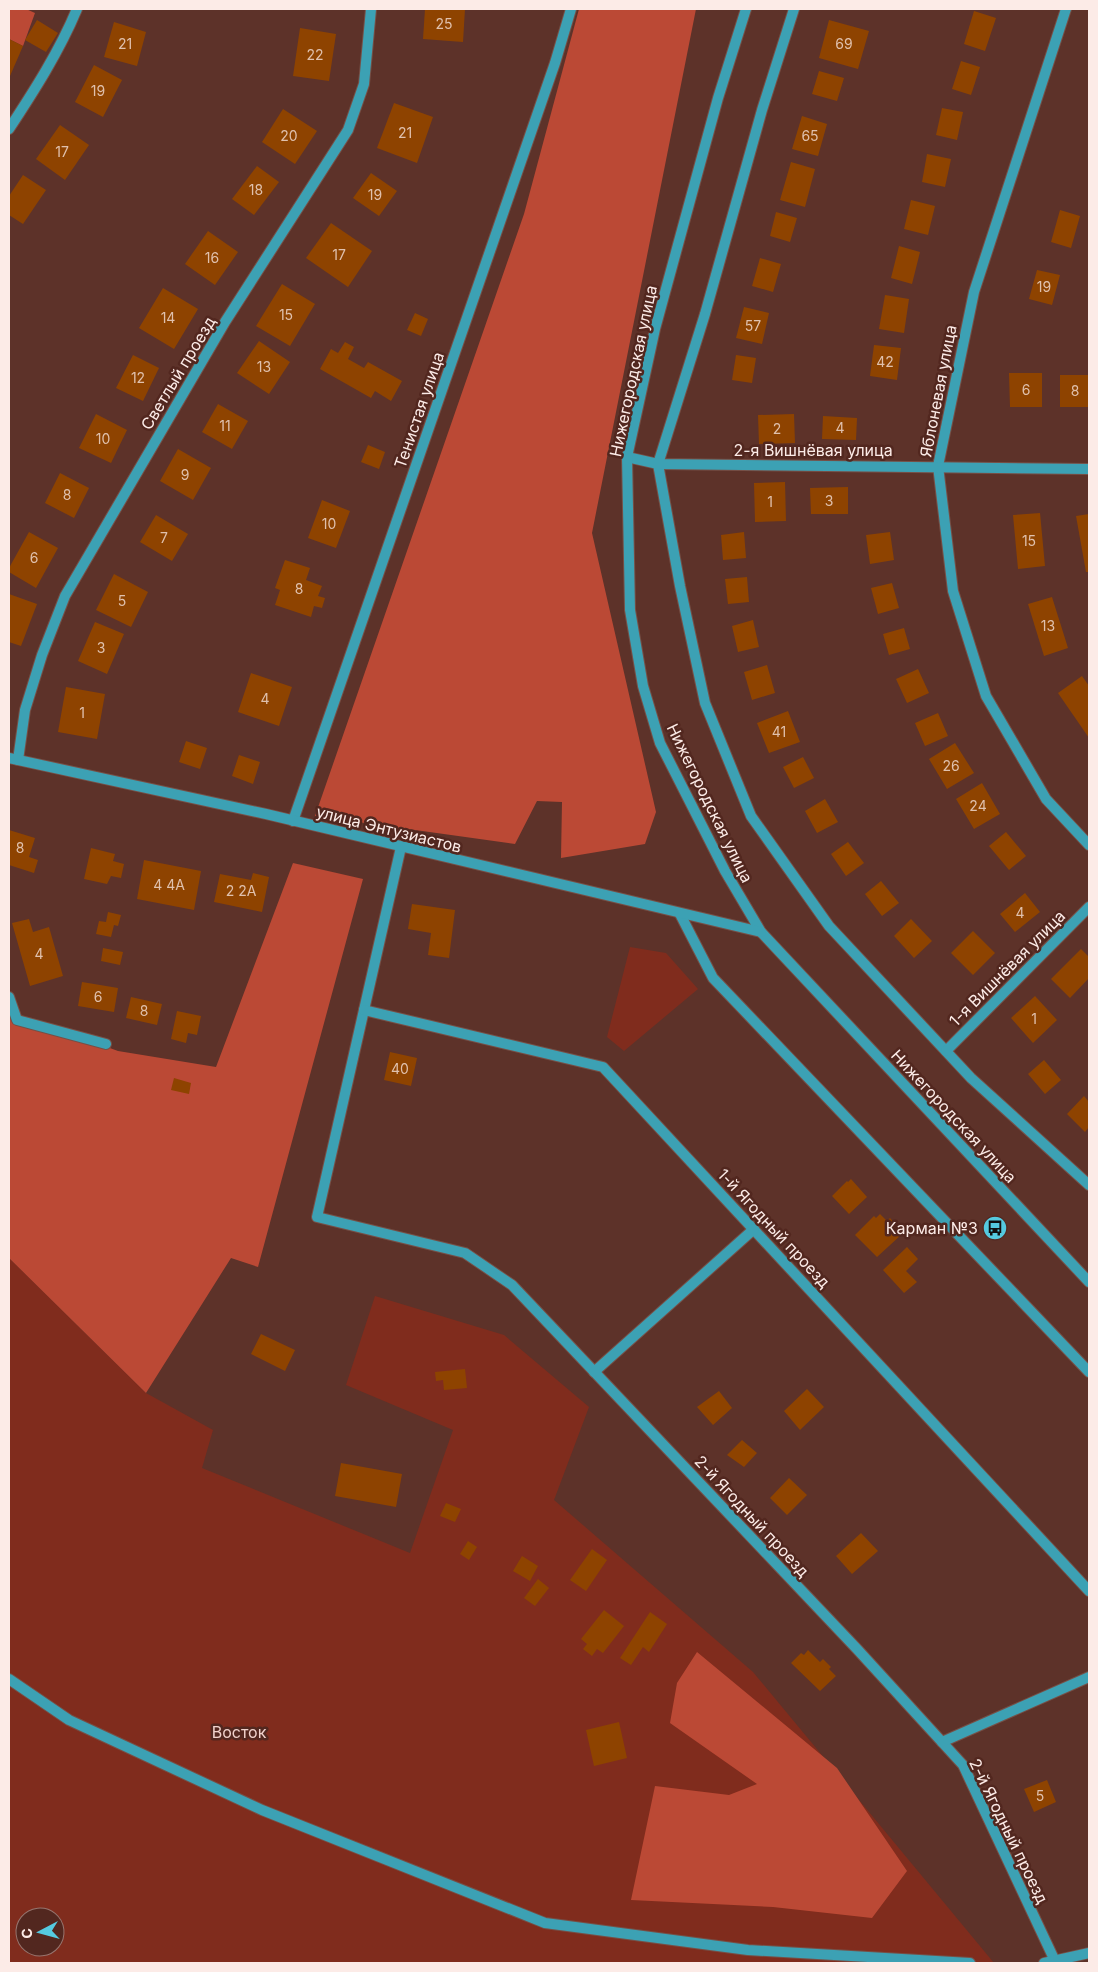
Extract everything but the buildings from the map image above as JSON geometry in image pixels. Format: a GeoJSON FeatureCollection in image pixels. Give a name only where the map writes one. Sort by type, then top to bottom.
{"type":"FeatureCollection","features":[{"type":"Feature","properties":{"kind":"street"},"geometry":{"type":"LineString","coordinates":[[9,129],[39,84],[70,27],[77,9]]}},
{"type":"Feature","properties":{"kind":"street","name":"Светлый проезд"},"geometry":{"type":"LineString","coordinates":[[13,759],[42,655],[66,596],[225,322],[348,130],[364,84],[371,9]]}},
{"type":"Feature","properties":{"kind":"street","name":"Тенистая улица"},"geometry":{"type":"LineString","coordinates":[[293,821],[555,63],[571,9]]}},
{"type":"Feature","properties":{"kind":"street","name":"Нижегородская улица"},"geometry":{"type":"LineString","coordinates":[[746,9],[718,98],[654,329],[627,458],[630,610],[643,686],[660,743],[725,871],[761,932],[1089,1282]]}},
{"type":"Feature","properties":{"kind":"street"},"geometry":{"type":"LineString","coordinates":[[794,9],[762,110],[705,314],[658,464],[680,586],[705,703],[751,816],[829,926],[971,1078],[1089,1185]]}},
{"type":"Feature","properties":{"kind":"street","name":"Яблоневая улица"},"geometry":{"type":"LineString","coordinates":[[1066,9],[974,292],[938,466],[953,592],[986,696],[1046,799],[1089,845]]}},
{"type":"Feature","properties":{"kind":"street","name":"2-я Вишнёвая улица"},"geometry":{"type":"LineString","coordinates":[[627,458],[658,464],[1089,469]]}},
{"type":"Feature","properties":{"kind":"street","name":"улица Энтузиастов"},"geometry":{"type":"LineString","coordinates":[[13,759],[266,814],[761,932]]}},
{"type":"Feature","properties":{"kind":"street"},"geometry":{"type":"LineString","coordinates":[[364,1010],[401,847]]}},
{"type":"Feature","properties":{"kind":"street","name":"1-я Вишнёвая улица"},"geometry":{"type":"LineString","coordinates":[[946,1051],[1089,907]]}},
{"type":"Feature","properties":{"kind":"street"},"geometry":{"type":"LineString","coordinates":[[680,914],[713,978],[1089,1372]]}},
{"type":"Feature","properties":{"kind":"street"},"geometry":{"type":"LineString","coordinates":[[9,997],[17,1020],[106,1044]]}},
{"type":"Feature","properties":{"kind":"street","name":"2-й Ягодный проезд"},"geometry":{"type":"LineString","coordinates":[[364,1010],[317,1217],[465,1253],[512,1285],[857,1649],[963,1764],[1054,1961]]}},
{"type":"Feature","properties":{"kind":"street","name":"1-й Ягодный проезд"},"geometry":{"type":"LineString","coordinates":[[364,1010],[603,1067],[1089,1591]]}},
{"type":"Feature","properties":{"kind":"street"},"geometry":{"type":"LineString","coordinates":[[594,1372],[754,1228]]}},
{"type":"Feature","properties":{"kind":"street"},"geometry":{"type":"LineString","coordinates":[[942,1742],[1089,1677]]}},
{"type":"Feature","properties":{"kind":"street"},"geometry":{"type":"LineString","coordinates":[[9,1679],[69,1720],[262,1810],[545,1922],[748,1950],[970,1963]]}},
{"type":"Feature","properties":{"kind":"street"},"geometry":{"type":"LineString","coordinates":[[1044,1963],[1089,1953]]}},
{"type":"Feature","properties":{"kind":"green space"},"geometry":{"type":"Polygon","coordinates":[[[630,947],[666,953],[698,989],[624,1051],[607,1037],[630,947]]]}},
{"type":"Feature","properties":{"kind":"green space","name":"Восток"},"geometry":{"type":"Polygon","coordinates":[[[9,1258],[146,1393],[213,1430],[202,1468],[410,1553],[453,1430],[346,1385],[375,1296],[504,1335],[589,1407],[554,1500],[753,1672],[994,1963],[9,1963],[9,1258]]]}},
{"type":"Feature","properties":{"kind":"shaded area"},"geometry":{"type":"Polygon","coordinates":[[[9,9],[26,9],[35,13],[23,46],[9,39],[9,9]]]}},
{"type":"Feature","properties":{"kind":"shaded area"},"geometry":{"type":"Polygon","coordinates":[[[579,9],[696,9],[592,533],[656,812],[645,844],[561,858],[562,802],[537,801],[515,844],[315,816],[524,214],[579,9]]]}},
{"type":"Feature","properties":{"kind":"shaded area"},"geometry":{"type":"Polygon","coordinates":[[[293,863],[363,879],[258,1267],[231,1258],[146,1393],[9,1258],[9,1011],[118,1051],[216,1067],[293,863]]]}},
{"type":"Feature","properties":{"kind":"shaded area"},"geometry":{"type":"Polygon","coordinates":[[[697,1652],[837,1768],[907,1871],[872,1918],[773,1907],[631,1900],[655,1786],[729,1795],[757,1784],[670,1723],[677,1683],[697,1652]]]}},
{"type":"Feature","properties":{"kind":"place","name":"Карман №3"},"geometry":{"type":"Point","coordinates":[995,1228]}}]}
